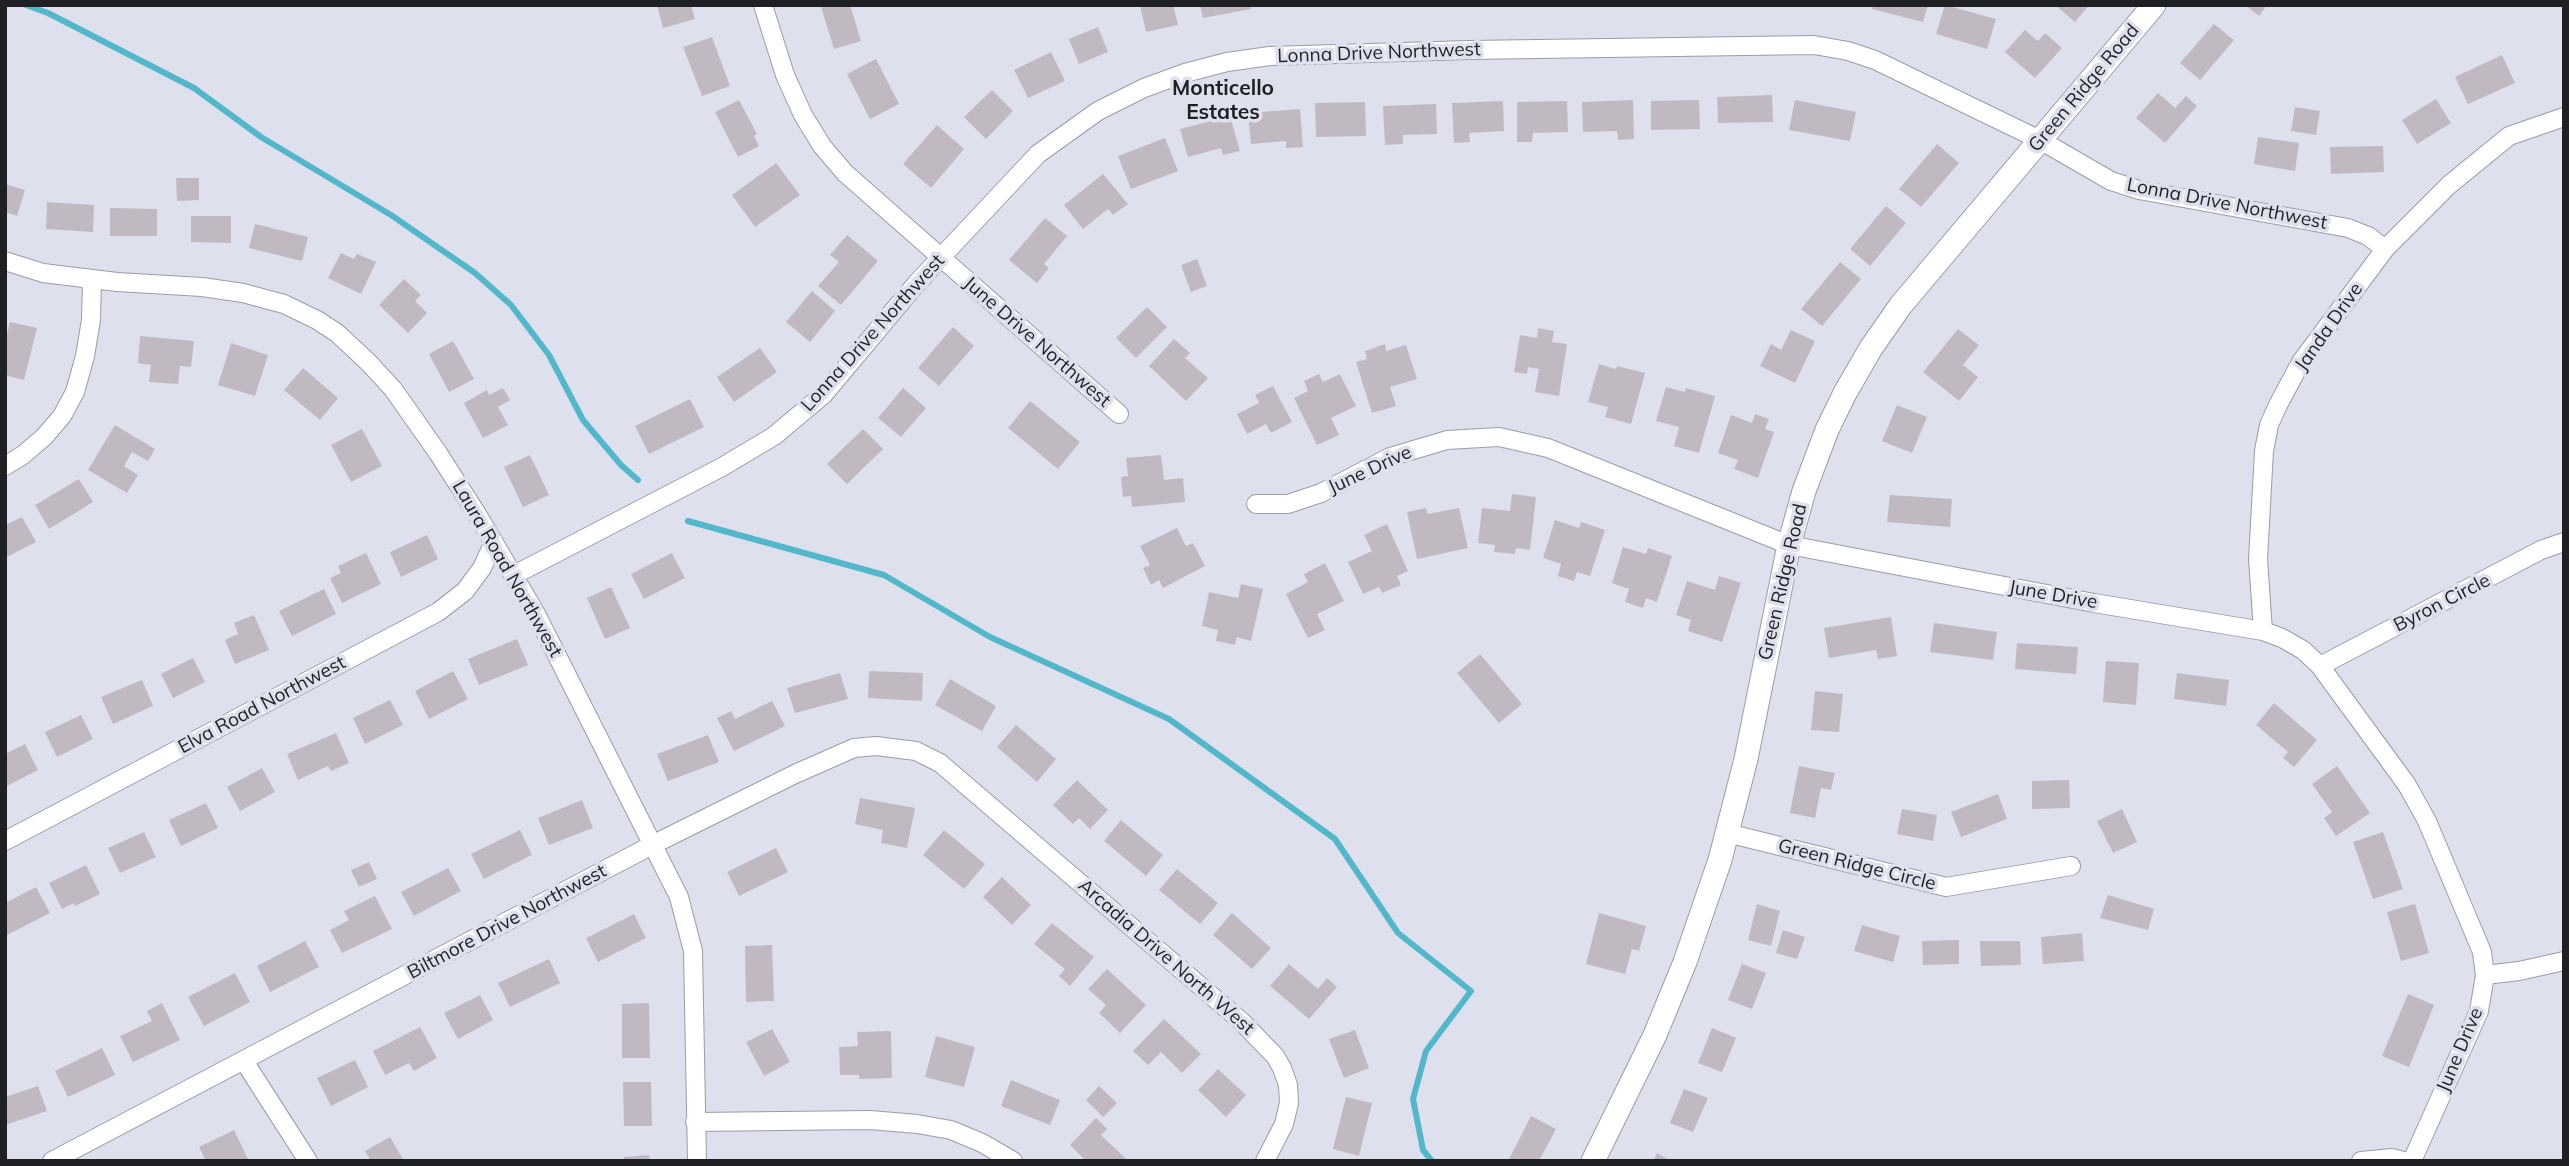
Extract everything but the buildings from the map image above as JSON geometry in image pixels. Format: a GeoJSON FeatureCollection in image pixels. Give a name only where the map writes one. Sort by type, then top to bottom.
{"type":"FeatureCollection","features":[{"type":"Feature","properties":{"kind":"street","name":"June Drive Northwest"},"geometry":{"type":"LineString","coordinates":[[763,5],[785,75],[803,115],[822,146],[845,173],[1119,414]]}},
{"type":"Feature","properties":{"kind":"street","name":"Green Ridge Road"},"geometry":{"type":"LineString","coordinates":[[1592,1161],[1621,1107],[1660,1023],[1685,961],[1727,833],[1746,759],[1788,545],[1804,491],[1827,430],[1871,348],[1901,305],[2154,5]]}},
{"type":"Feature","properties":{"kind":"street","name":"Lonna Drive Northwest"},"geometry":{"type":"LineString","coordinates":[[514,575],[722,467],[783,429],[824,394],[941,258],[1038,154],[1098,111],[1144,88],[1227,62],[1270,56],[1604,47],[1814,45],[1848,51],[1875,60],[2040,140],[2111,181],[2139,190],[2348,228],[2368,236],[2385,249]]}},
{"type":"Feature","properties":{"kind":"street","name":"Janda Drive"},"geometry":{"type":"LineString","coordinates":[[2263,631],[2258,559],[2264,451],[2269,425],[2277,405],[2301,362],[2385,249],[2449,185],[2509,136],[2564,117]]}},
{"type":"Feature","properties":{"kind":"street","name":"Laura Road Northwest"},"geometry":{"type":"LineString","coordinates":[[5,261],[43,273],[202,287],[243,293],[284,304],[337,333],[393,389],[438,453],[542,624],[679,897],[693,951],[697,1161]]}},
{"type":"Feature","properties":{"kind":"street"},"geometry":{"type":"LineString","coordinates":[[5,466],[44,437],[62,416],[75,392],[89,332],[92,279]]}},
{"type":"Feature","properties":{"kind":"street","name":"June Drive"},"geometry":{"type":"LineString","coordinates":[[1256,505],[1288,504],[1321,493],[1390,457],[1447,440],[1499,438],[1548,448],[1788,545],[2094,603],[2263,631],[2282,638],[2303,650],[2320,666],[2407,785],[2427,821],[2482,952],[2484,975],[2479,1011],[2412,1161]]}},
{"type":"Feature","properties":{"kind":"street","name":"Elva Road Northwest"},"geometry":{"type":"LineString","coordinates":[[5,841],[438,612],[465,591],[482,568],[494,542]]}},
{"type":"Feature","properties":{"kind":"street","name":"Byron Circle"},"geometry":{"type":"LineString","coordinates":[[2320,666],[2541,550],[2564,542]]}},
{"type":"Feature","properties":{"kind":"street","name":"Biltmore Drive Northwest"},"geometry":{"type":"LineString","coordinates":[[52,1161],[654,844],[854,748],[899,747],[916,751],[940,763],[969,787]]}},
{"type":"Feature","properties":{"kind":"street","name":"Arcadia Drive North West"},"geometry":{"type":"LineString","coordinates":[[969,787],[1241,1021],[1275,1056],[1288,1085],[1289,1103],[1284,1124],[1265,1161]]}},
{"type":"Feature","properties":{"kind":"street","name":"Green Ridge Circle"},"geometry":{"type":"LineString","coordinates":[[1727,833],[1946,887],[2071,866]]}},
{"type":"Feature","properties":{"kind":"street"},"geometry":{"type":"LineString","coordinates":[[2484,975],[2564,961]]}},
{"type":"Feature","properties":{"kind":"street"},"geometry":{"type":"LineString","coordinates":[[244,1061],[308,1161]]}},
{"type":"Feature","properties":{"kind":"street"},"geometry":{"type":"LineString","coordinates":[[695,1122],[870,1120],[917,1124],[951,1130],[982,1143],[1013,1161]]}},
{"type":"Feature","properties":{"kind":"street"},"geometry":{"type":"LineString","coordinates":[[2361,1161],[2392,1158],[2403,1161]]}},
{"type":"Feature","properties":{"kind":"waterway"},"geometry":{"type":"LineString","coordinates":[[26,5],[48,13],[194,88],[261,137],[391,215],[475,273],[511,305],[549,355],[583,420],[621,465],[638,480]]}},
{"type":"Feature","properties":{"kind":"waterway"},"geometry":{"type":"LineString","coordinates":[[688,521],[884,575],[990,637],[1169,719],[1335,839],[1398,933],[1471,991],[1426,1051],[1413,1099],[1423,1150],[1432,1161]]}},
{"type":"Feature","properties":{"kind":"district","name":"Monticello Estates"},"geometry":{"type":"Point","coordinates":[1223,101]}}]}
